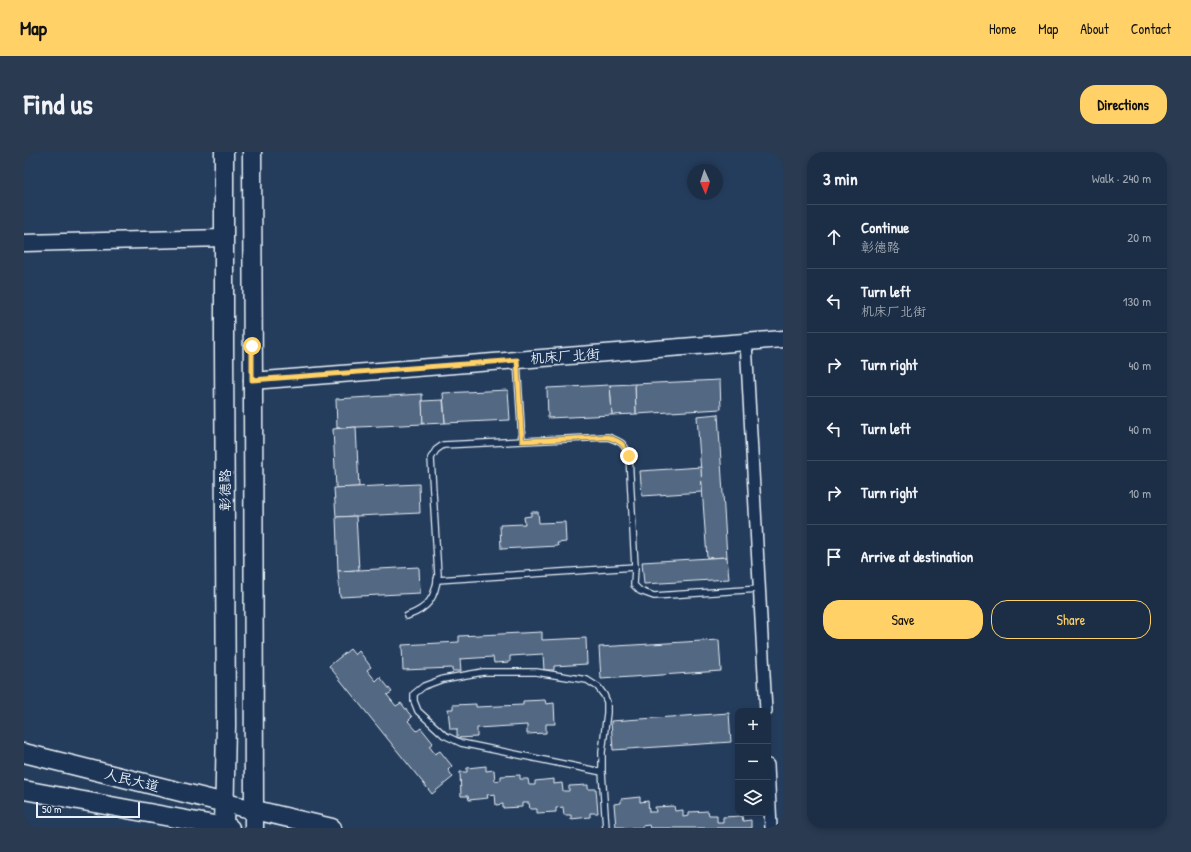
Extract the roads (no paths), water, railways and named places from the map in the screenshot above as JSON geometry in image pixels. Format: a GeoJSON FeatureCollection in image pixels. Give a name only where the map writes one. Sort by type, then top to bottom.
{"type":"FeatureCollection","features":[{"type":"Feature","properties":{"kind":"main road","name":"彰德路"},"geometry":{"type":"LineString","coordinates":[[224,152],[226,725],[240,807],[254,828]]}},
{"type":"Feature","properties":{"kind":"main road","name":"彰德路"},"geometry":{"type":"LineString","coordinates":[[226,828],[240,807],[252,380],[252,152]]}},
{"type":"Feature","properties":{"kind":"main road","name":"人民大道"},"geometry":{"type":"LineString","coordinates":[[24,753],[240,807],[332,828]]}},
{"type":"Feature","properties":{"kind":"main road","name":"人民大道"},"geometry":{"type":"LineString","coordinates":[[24,790],[226,828]]}},
{"type":"Feature","properties":{"kind":"street"},"geometry":{"type":"LineString","coordinates":[[24,243],[224,238]]}},
{"type":"Feature","properties":{"kind":"street","name":"机床厂北街"},"geometry":{"type":"LineString","coordinates":[[252,380],[783,339]]}},
{"type":"Feature","properties":{"kind":"street"},"geometry":{"type":"LineString","coordinates":[[746,342],[766,708]]}},
{"type":"Feature","properties":{"kind":"street"},"geometry":{"type":"LineString","coordinates":[[769,780],[771,828]]}},
{"type":"Feature","properties":{"kind":"lane"},"geometry":{"type":"LineString","coordinates":[[517,360],[522,441]]}},
{"type":"Feature","properties":{"kind":"lane"},"geometry":{"type":"LineString","coordinates":[[407,616],[418,612],[428,605],[434,595],[437,580],[431,458],[436,450],[443,445],[608,437],[620,441],[624,445],[629,456],[635,567],[634,585],[640,591],[654,596],[760,589]]}},
{"type":"Feature","properties":{"kind":"lane"},"geometry":{"type":"LineString","coordinates":[[437,580],[635,567]]}},
{"type":"Feature","properties":{"kind":"lane"},"geometry":{"type":"LineString","coordinates":[[602,772],[461,743],[444,735],[418,711],[414,701],[414,694],[424,686],[443,679],[483,672],[536,672],[587,680],[598,687],[607,702],[602,752],[606,828]]}}]}
